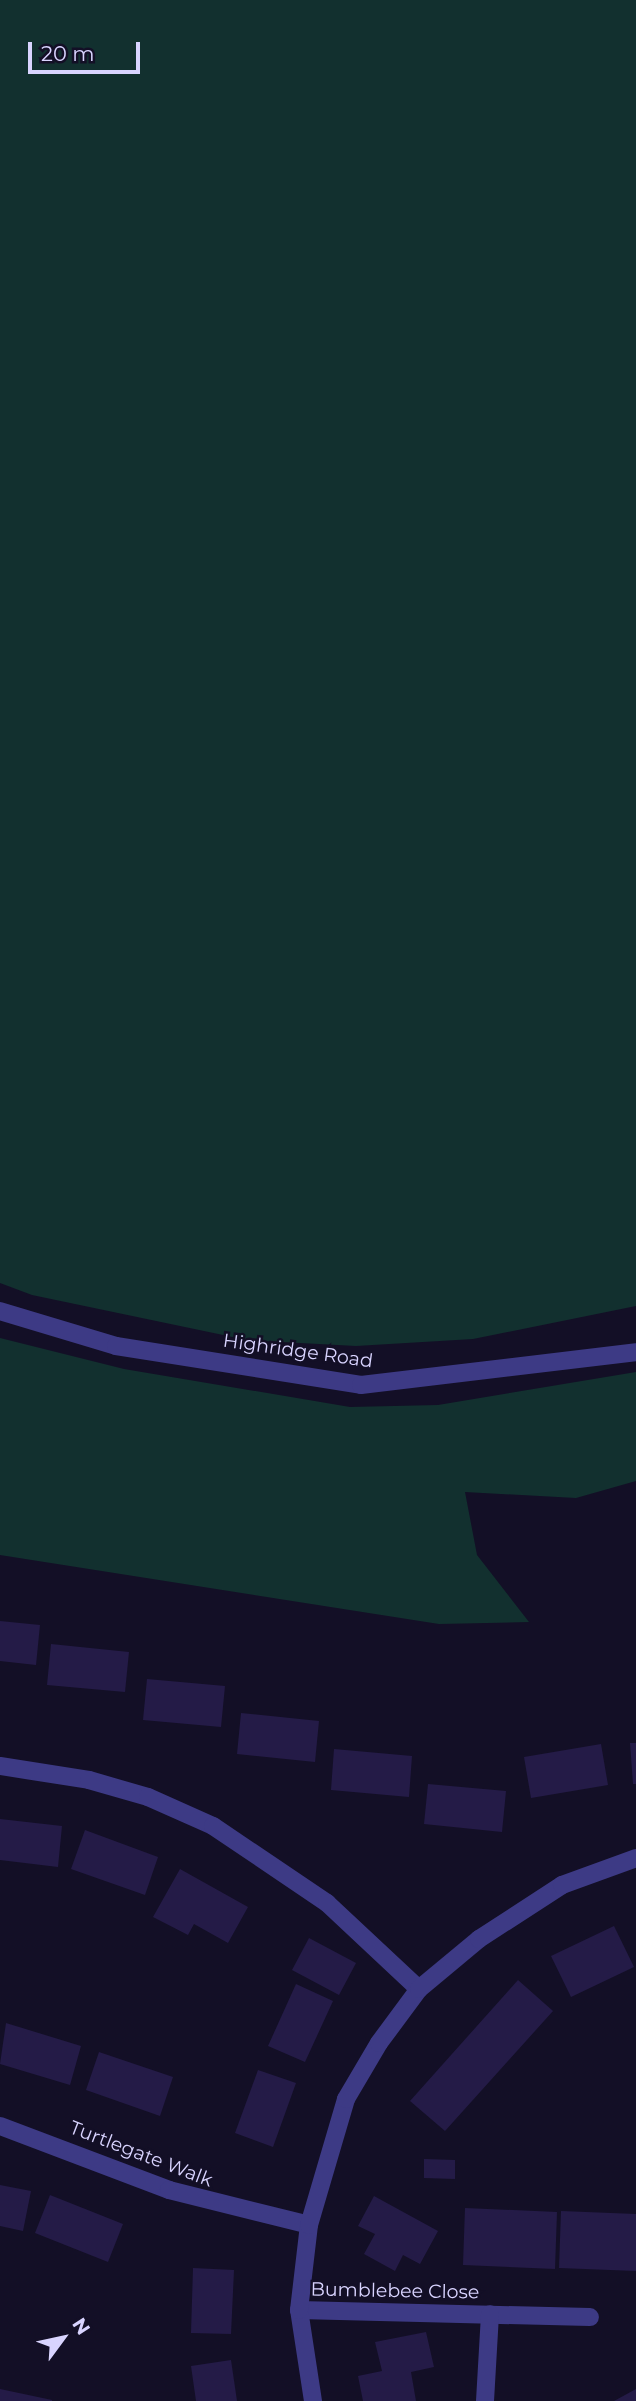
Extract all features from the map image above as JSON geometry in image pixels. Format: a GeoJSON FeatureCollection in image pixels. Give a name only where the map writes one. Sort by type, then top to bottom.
{"type":"FeatureCollection","features":[{"type":"Feature","properties":{"kind":"street","name":"Highridge Road"},"geometry":{"type":"LineString","coordinates":[[0,1311],[116,1346],[361,1385],[636,1352]]}},
{"type":"Feature","properties":{"kind":"street"},"geometry":{"type":"LineString","coordinates":[[0,1766],[89,1780],[213,1826],[327,1903],[419,1989]]}},
{"type":"Feature","properties":{"kind":"street"},"geometry":{"type":"LineString","coordinates":[[313,2401],[299,2310],[309,2225],[346,2099],[419,1989],[479,1939],[562,1885],[636,1858]]}},
{"type":"Feature","properties":{"kind":"street","name":"Turtlegate Walk"},"geometry":{"type":"LineString","coordinates":[[0,2126],[169,2190],[309,2225]]}},
{"type":"Feature","properties":{"kind":"street","name":"Bumblebee Close"},"geometry":{"type":"LineString","coordinates":[[299,2310],[590,2317]]}},
{"type":"Feature","properties":{"kind":"street","name":"Bumblebee Close"},"geometry":{"type":"LineString","coordinates":[[485,2401],[490,2314]]}},
{"type":"Feature","properties":{"kind":"green space"},"geometry":{"type":"Polygon","coordinates":[[[0,0],[636,0],[636,1306],[473,1339],[356,1346],[247,1340],[32,1295],[0,1283],[0,0]]]}},
{"type":"Feature","properties":{"kind":"green space"},"geometry":{"type":"Polygon","coordinates":[[[0,1338],[124,1369],[350,1407],[438,1405],[636,1372],[636,1481],[576,1498],[465,1492],[477,1555],[529,1622],[439,1624],[0,1555],[0,1338]]]}},
{"type":"Feature","properties":{"kind":"building"},"geometry":{"type":"Polygon","coordinates":[[[0,1621],[40,1625],[36,1665],[0,1661],[0,1621]]]}},
{"type":"Feature","properties":{"kind":"building"},"geometry":{"type":"Polygon","coordinates":[[[51,1644],[129,1652],[125,1692],[47,1685],[51,1644]]]}},
{"type":"Feature","properties":{"kind":"building"},"geometry":{"type":"Polygon","coordinates":[[[147,1679],[225,1686],[221,1727],[143,1720],[147,1679]]]}},
{"type":"Feature","properties":{"kind":"building"},"geometry":{"type":"Polygon","coordinates":[[[241,1713],[319,1721],[315,1762],[237,1754],[241,1713]]]}},
{"type":"Feature","properties":{"kind":"building"},"geometry":{"type":"Polygon","coordinates":[[[630,1743],[636,1743],[636,1784],[633,1784],[630,1743]]]}},
{"type":"Feature","properties":{"kind":"building"},"geometry":{"type":"Polygon","coordinates":[[[601,1744],[608,1785],[531,1798],[524,1757],[601,1744]]]}},
{"type":"Feature","properties":{"kind":"building"},"geometry":{"type":"Polygon","coordinates":[[[334,1749],[412,1756],[409,1797],[331,1790],[334,1749]]]}},
{"type":"Feature","properties":{"kind":"building"},"geometry":{"type":"Polygon","coordinates":[[[428,1784],[506,1791],[502,1832],[424,1824],[428,1784]]]}},
{"type":"Feature","properties":{"kind":"building"},"geometry":{"type":"Polygon","coordinates":[[[0,1819],[62,1826],[58,1867],[0,1860],[0,1819]]]}},
{"type":"Feature","properties":{"kind":"building"},"geometry":{"type":"Polygon","coordinates":[[[85,1830],[158,1857],[145,1895],[71,1869],[85,1830]]]}},
{"type":"Feature","properties":{"kind":"building"},"geometry":{"type":"Polygon","coordinates":[[[180,1869],[248,1907],[228,1943],[194,1924],[188,1935],[153,1917],[180,1869]]]}},
{"type":"Feature","properties":{"kind":"building"},"geometry":{"type":"Polygon","coordinates":[[[614,1926],[634,1967],[571,1997],[551,1956],[614,1926]]]}},
{"type":"Feature","properties":{"kind":"building"},"geometry":{"type":"Polygon","coordinates":[[[309,1938],[356,1963],[339,1995],[292,1970],[309,1938]]]}},
{"type":"Feature","properties":{"kind":"building"},"geometry":{"type":"Polygon","coordinates":[[[518,1980],[553,2011],[445,2131],[410,2101],[518,1980]]]}},
{"type":"Feature","properties":{"kind":"building"},"geometry":{"type":"Polygon","coordinates":[[[296,1984],[333,2001],[305,2062],[268,2046],[296,1984]]]}},
{"type":"Feature","properties":{"kind":"building"},"geometry":{"type":"Polygon","coordinates":[[[6,2023],[81,2046],[70,2085],[0,2064],[6,2023]]]}},
{"type":"Feature","properties":{"kind":"building"},"geometry":{"type":"Polygon","coordinates":[[[99,2052],[173,2077],[160,2116],[86,2090],[99,2052]]]}},
{"type":"Feature","properties":{"kind":"building"},"geometry":{"type":"Polygon","coordinates":[[[258,2070],[296,2083],[273,2147],[235,2133],[258,2070]]]}},
{"type":"Feature","properties":{"kind":"building"},"geometry":{"type":"Polygon","coordinates":[[[424,2159],[455,2160],[455,2179],[424,2178],[424,2159]]]}},
{"type":"Feature","properties":{"kind":"building"},"geometry":{"type":"Polygon","coordinates":[[[0,2185],[31,2191],[23,2231],[0,2226],[0,2185]]]}},
{"type":"Feature","properties":{"kind":"building"},"geometry":{"type":"Polygon","coordinates":[[[50,2195],[123,2224],[108,2262],[35,2233],[50,2195]]]}},
{"type":"Feature","properties":{"kind":"building"},"geometry":{"type":"Polygon","coordinates":[[[374,2196],[438,2231],[420,2264],[403,2255],[395,2271],[364,2254],[375,2234],[358,2226],[374,2196]]]}},
{"type":"Feature","properties":{"kind":"building"},"geometry":{"type":"Polygon","coordinates":[[[465,2208],[557,2212],[555,2269],[463,2265],[465,2208]]]}},
{"type":"Feature","properties":{"kind":"building"},"geometry":{"type":"Polygon","coordinates":[[[561,2211],[636,2214],[636,2271],[559,2268],[561,2211]]]}},
{"type":"Feature","properties":{"kind":"building"},"geometry":{"type":"Polygon","coordinates":[[[193,2268],[234,2270],[231,2334],[191,2333],[193,2268]]]}},
{"type":"Feature","properties":{"kind":"building"},"geometry":{"type":"Polygon","coordinates":[[[426,2332],[434,2367],[411,2372],[416,2401],[363,2401],[358,2376],[382,2371],[375,2342],[426,2332]]]}},
{"type":"Feature","properties":{"kind":"building"},"geometry":{"type":"Polygon","coordinates":[[[231,2360],[237,2401],[196,2401],[191,2366],[231,2360]]]}},
{"type":"Feature","properties":{"kind":"building"},"geometry":{"type":"Polygon","coordinates":[[[0,2389],[52,2400],[52,2401],[0,2401],[0,2389]]]}},
{"type":"Feature","properties":{"kind":"building"},"geometry":{"type":"Polygon","coordinates":[[[636,2389],[636,2401],[614,2401],[636,2389]]]}}]}
